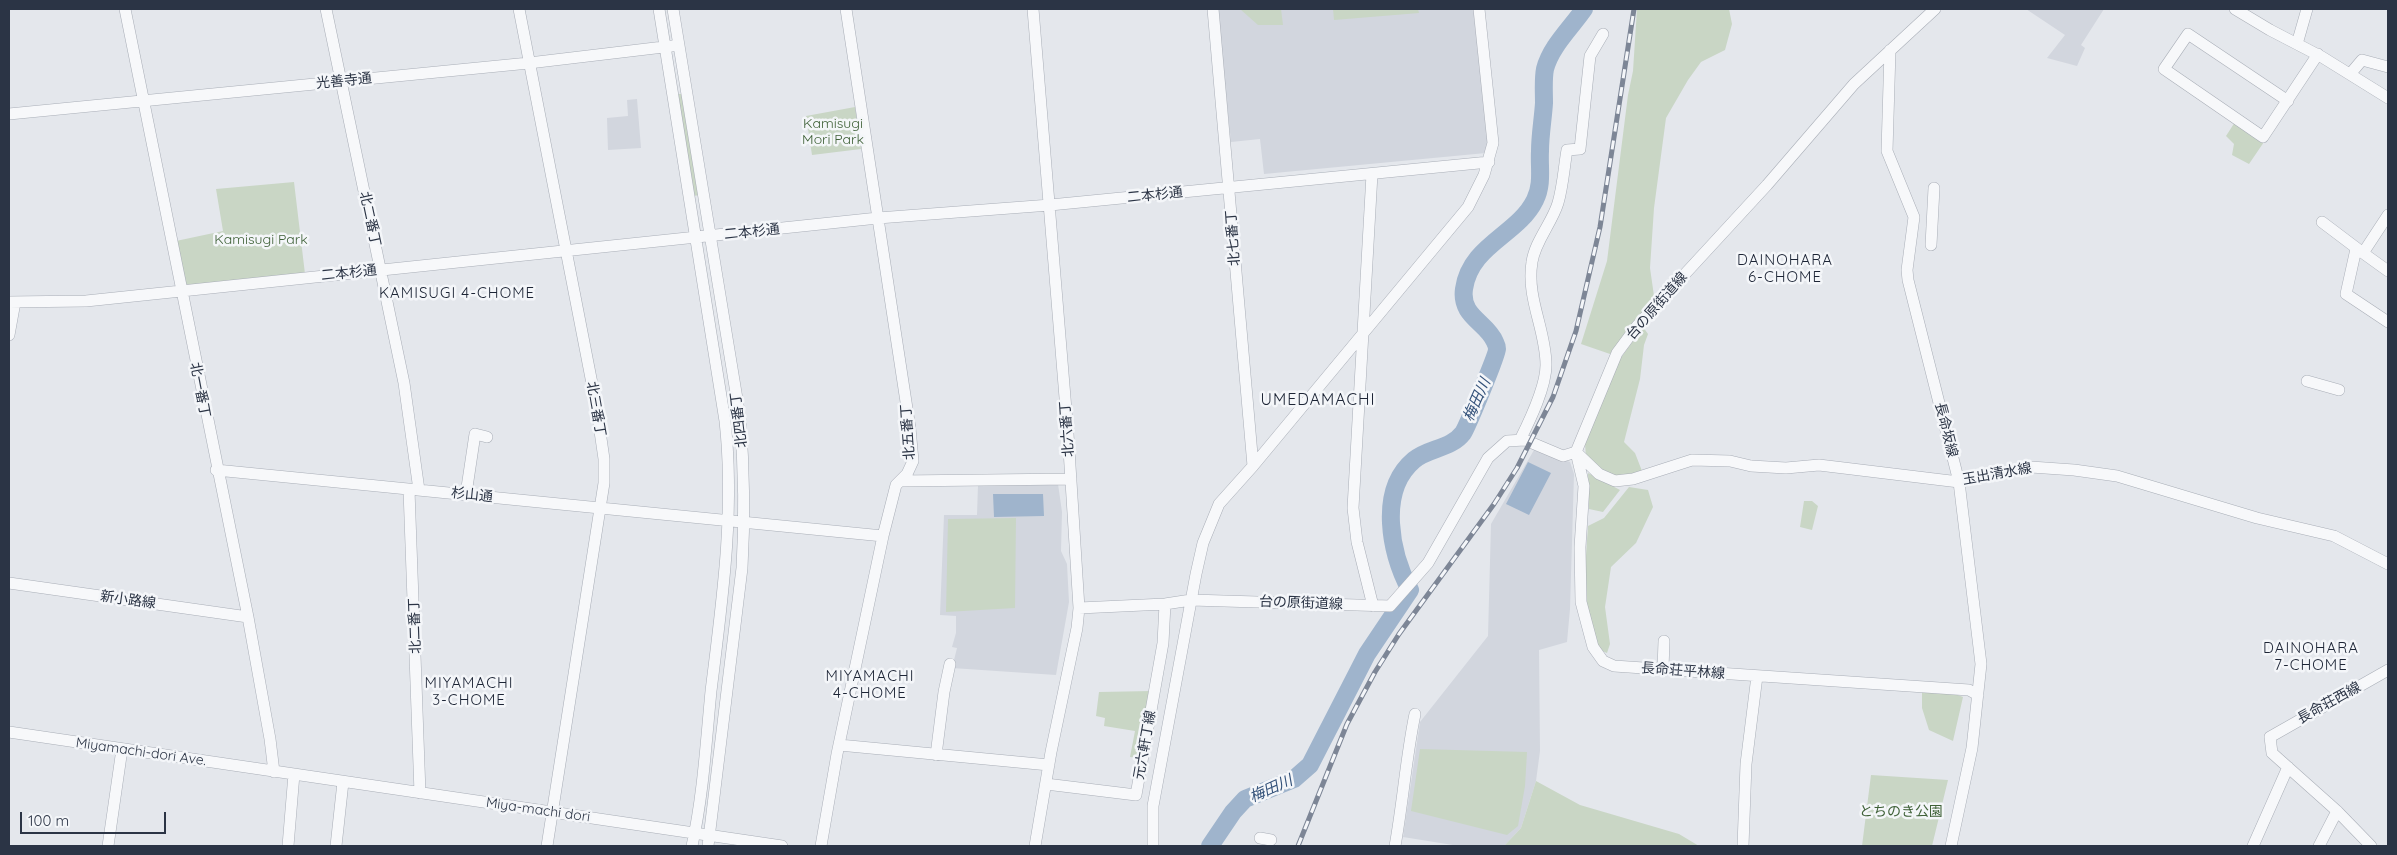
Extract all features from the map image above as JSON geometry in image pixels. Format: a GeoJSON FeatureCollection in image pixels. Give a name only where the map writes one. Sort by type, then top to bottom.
{"type":"FeatureCollection","features":[{"type":"Feature","properties":{"kind":"street","name":"北一番丁"},"geometry":{"type":"LineString","coordinates":[[124,9],[216,470],[248,617],[270,738],[274,772]]}},
{"type":"Feature","properties":{"kind":"street","name":"北二番丁"},"geometry":{"type":"LineString","coordinates":[[326,9],[404,382],[414,490],[420,793]]}},
{"type":"Feature","properties":{"kind":"street","name":"北三番丁"},"geometry":{"type":"LineString","coordinates":[[519,9],[596,404],[603,452],[604,483],[547,846]]}},
{"type":"Feature","properties":{"kind":"street","name":"北四番丁"},"geometry":{"type":"LineString","coordinates":[[659,9],[729,459],[728,520],[721,606],[692,846]]}},
{"type":"Feature","properties":{"kind":"street","name":"北四番丁"},"geometry":{"type":"LineString","coordinates":[[673,9],[740,417],[745,522],[709,841]]}},
{"type":"Feature","properties":{"kind":"street","name":"北五番丁"},"geometry":{"type":"LineString","coordinates":[[821,846],[839,745],[883,536],[896,485],[912,461],[910,428],[846,9]]}},
{"type":"Feature","properties":{"kind":"street","name":"北六番丁"},"geometry":{"type":"LineString","coordinates":[[1033,9],[1050,205],[1079,608],[1077,628],[1049,765],[1035,846]]}},
{"type":"Feature","properties":{"kind":"street","name":"北七番丁"},"geometry":{"type":"LineString","coordinates":[[1213,9],[1253,466]]}},
{"type":"Feature","properties":{"kind":"street"},"geometry":{"type":"LineString","coordinates":[[1153,846],[1153,806],[1191,600],[1203,542],[1219,504],[1253,466],[1468,207],[1477,192],[1489,162],[1493,142],[1480,9]]}},
{"type":"Feature","properties":{"kind":"street","name":"台の原街道線"},"geometry":{"type":"LineString","coordinates":[[1576,452],[1617,352],[1637,326],[1767,185],[1854,84],[1935,9]]}},
{"type":"Feature","properties":{"kind":"street"},"geometry":{"type":"LineString","coordinates":[[2235,9],[2270,30],[2318,54],[2388,98]]}},
{"type":"Feature","properties":{"kind":"street"},"geometry":{"type":"LineString","coordinates":[[2297,44],[2307,9]]}},
{"type":"Feature","properties":{"kind":"street"},"geometry":{"type":"LineString","coordinates":[[1576,452],[1563,456],[1520,440],[1535,410],[1546,367],[1545,351],[1532,298],[1532,262],[1543,232],[1558,204],[1567,150],[1580,149],[1590,56],[1603,34]]}},
{"type":"Feature","properties":{"kind":"street"},"geometry":{"type":"LineString","coordinates":[[2288,101],[2188,34],[2164,68],[2263,137],[2288,101],[2318,54]]}},
{"type":"Feature","properties":{"kind":"street","name":"光善寺通"},"geometry":{"type":"LineString","coordinates":[[9,114],[529,63],[678,45]]}},
{"type":"Feature","properties":{"kind":"street","name":"長命坂線"},"geometry":{"type":"LineString","coordinates":[[1890,50],[1887,151],[1914,217],[1907,270],[1908,280],[1959,482],[1980,664],[1972,748],[1951,846]]}},
{"type":"Feature","properties":{"kind":"street"},"geometry":{"type":"LineString","coordinates":[[2350,73],[2362,60],[2388,67]]}},
{"type":"Feature","properties":{"kind":"street","name":"二本杉通"},"geometry":{"type":"LineString","coordinates":[[12,302],[78,302],[878,218],[1050,205],[1489,162]]}},
{"type":"Feature","properties":{"kind":"street"},"geometry":{"type":"LineString","coordinates":[[1372,174],[1353,508],[1357,542],[1373,606]]}},
{"type":"Feature","properties":{"kind":"street"},"geometry":{"type":"LineString","coordinates":[[1930,245],[1934,188]]}},
{"type":"Feature","properties":{"kind":"street"},"geometry":{"type":"LineString","coordinates":[[2388,215],[2359,251],[2346,294],[2388,322]]}},
{"type":"Feature","properties":{"kind":"street"},"geometry":{"type":"LineString","coordinates":[[1914,217],[1932,219]]}},
{"type":"Feature","properties":{"kind":"street"},"geometry":{"type":"LineString","coordinates":[[2322,222],[2388,271]]}},
{"type":"Feature","properties":{"kind":"street"},"geometry":{"type":"LineString","coordinates":[[9,334],[12,302]]}},
{"type":"Feature","properties":{"kind":"street"},"geometry":{"type":"LineString","coordinates":[[2307,381],[2339,390]]}},
{"type":"Feature","properties":{"kind":"street"},"geometry":{"type":"LineString","coordinates":[[466,494],[475,434],[487,437]]}},
{"type":"Feature","properties":{"kind":"street","name":"台の原街道線"},"geometry":{"type":"LineString","coordinates":[[1079,608],[1165,604],[1191,600],[1390,606],[1428,563],[1488,458],[1507,441],[1520,440]]}},
{"type":"Feature","properties":{"kind":"street","name":"玉出清水線"},"geometry":{"type":"LineString","coordinates":[[1576,452],[1599,474],[1615,481],[1633,479],[1692,460],[1730,461],[1751,466],[1786,468],[1818,466],[1959,482],[2043,467],[2117,476],[2257,518],[2334,536],[2388,564]]}},
{"type":"Feature","properties":{"kind":"street","name":"長命荘平林線"},"geometry":{"type":"LineString","coordinates":[[1576,452],[1584,486],[1580,547],[1581,602],[1593,647],[1603,661],[1614,666],[1969,690],[1978,695]]}},
{"type":"Feature","properties":{"kind":"street","name":"杉山通"},"geometry":{"type":"LineString","coordinates":[[216,470],[883,536]]}},
{"type":"Feature","properties":{"kind":"street"},"geometry":{"type":"LineString","coordinates":[[900,481],[1071,479]]}},
{"type":"Feature","properties":{"kind":"street","name":"新小路線"},"geometry":{"type":"LineString","coordinates":[[9,583],[248,617]]}},
{"type":"Feature","properties":{"kind":"street","name":"元六軒丁線"},"geometry":{"type":"LineString","coordinates":[[1046,784],[1136,795],[1163,643],[1165,604]]}},
{"type":"Feature","properties":{"kind":"street"},"geometry":{"type":"LineString","coordinates":[[1663,669],[1664,641]]}},
{"type":"Feature","properties":{"kind":"street"},"geometry":{"type":"LineString","coordinates":[[936,755],[944,692],[950,664]]}},
{"type":"Feature","properties":{"kind":"street","name":"長命荘西線"},"geometry":{"type":"LineString","coordinates":[[2288,767],[2272,753],[2270,737],[2388,670]]}},
{"type":"Feature","properties":{"kind":"street"},"geometry":{"type":"LineString","coordinates":[[1743,846],[1746,764],[1757,676]]}},
{"type":"Feature","properties":{"kind":"street"},"geometry":{"type":"LineString","coordinates":[[1395,846],[1408,749],[1415,714]]}},
{"type":"Feature","properties":{"kind":"street","name":"Miyamachi-dori Ave."},"geometry":{"type":"LineString","coordinates":[[9,732],[294,774]]}},
{"type":"Feature","properties":{"kind":"street"},"geometry":{"type":"LineString","coordinates":[[839,745],[1049,765]]}},
{"type":"Feature","properties":{"kind":"street"},"geometry":{"type":"LineString","coordinates":[[108,846],[122,749]]}},
{"type":"Feature","properties":{"kind":"street"},"geometry":{"type":"LineString","coordinates":[[2253,846],[2288,767],[2337,811],[2371,846]]}},
{"type":"Feature","properties":{"kind":"street"},"geometry":{"type":"LineString","coordinates":[[288,846],[294,774]]}},
{"type":"Feature","properties":{"kind":"street","name":"Miya-machi dori"},"geometry":{"type":"LineString","coordinates":[[294,774],[695,833],[709,841],[782,846]]}},
{"type":"Feature","properties":{"kind":"street"},"geometry":{"type":"LineString","coordinates":[[336,846],[343,782]]}},
{"type":"Feature","properties":{"kind":"street"},"geometry":{"type":"LineString","coordinates":[[2319,846],[2337,811]]}},
{"type":"Feature","properties":{"kind":"shaded area"},"geometry":{"type":"Polygon","coordinates":[[[1217,9],[1474,9],[1488,136],[1486,153],[1264,174],[1260,139],[1231,142],[1217,9]]]}},
{"type":"Feature","properties":{"kind":"shaded area"},"geometry":{"type":"Polygon","coordinates":[[[2026,9],[2104,9],[2081,45],[2085,48],[2077,66],[2047,58],[2065,35],[2026,9]]]}},
{"type":"Feature","properties":{"kind":"shaded area"},"geometry":{"type":"Polygon","coordinates":[[[637,99],[641,148],[608,150],[607,118],[628,116],[627,100],[637,99]]]}},
{"type":"Feature","properties":{"kind":"shaded area"},"geometry":{"type":"Polygon","coordinates":[[[1534,450],[1570,462],[1574,474],[1570,609],[1567,642],[1539,650],[1540,751],[1536,781],[1521,828],[1504,846],[1459,846],[1403,837],[1420,722],[1488,636],[1491,524],[1534,450]]]}},
{"type":"Feature","properties":{"kind":"shaded area"},"geometry":{"type":"Polygon","coordinates":[[[1058,484],[1062,512],[1061,551],[1067,564],[1069,602],[1056,675],[952,668],[957,648],[952,647],[956,633],[956,616],[940,615],[944,515],[977,515],[978,485],[1058,484]]]}},
{"type":"Feature","properties":{"kind":"green space"},"geometry":{"type":"Polygon","coordinates":[[[1240,9],[1281,9],[1283,25],[1258,25],[1240,9]]]}},
{"type":"Feature","properties":{"kind":"green space"},"geometry":{"type":"Polygon","coordinates":[[[1333,9],[1418,9],[1419,13],[1334,20],[1333,9]]]}},
{"type":"Feature","properties":{"kind":"green space"},"geometry":{"type":"Polygon","coordinates":[[[1637,9],[1729,9],[1732,24],[1725,50],[1701,62],[1666,118],[1654,208],[1650,268],[1654,296],[1610,354],[1581,344],[1607,261],[1628,95],[1633,71],[1637,9]]]}},
{"type":"Feature","properties":{"kind":"green space"},"geometry":{"type":"Polygon","coordinates":[[[678,94],[683,94],[699,195],[694,196],[678,94]]]}},
{"type":"Feature","properties":{"kind":"green space","name":"Kamisugi Mori Park"},"geometry":{"type":"Polygon","coordinates":[[[855,107],[861,149],[812,155],[806,116],[855,107]]]}},
{"type":"Feature","properties":{"kind":"green space"},"geometry":{"type":"Polygon","coordinates":[[[2235,122],[2264,142],[2249,164],[2232,155],[2234,144],[2226,136],[2235,122]]]}},
{"type":"Feature","properties":{"kind":"green space","name":"Kamisugi Park"},"geometry":{"type":"Polygon","coordinates":[[[294,182],[305,274],[185,287],[176,241],[223,231],[216,189],[294,182]]]}},
{"type":"Feature","properties":{"kind":"green space"},"geometry":{"type":"Polygon","coordinates":[[[1643,327],[1648,334],[1644,345],[1640,379],[1624,442],[1635,453],[1642,471],[1617,476],[1606,472],[1586,457],[1585,444],[1620,359],[1643,327]]]}},
{"type":"Feature","properties":{"kind":"green space"},"geometry":{"type":"Polygon","coordinates":[[[1588,473],[1620,490],[1603,512],[1589,509],[1588,473]]]}},
{"type":"Feature","properties":{"kind":"green space"},"geometry":{"type":"Polygon","coordinates":[[[1629,487],[1648,490],[1653,507],[1636,543],[1611,567],[1605,607],[1610,644],[1607,653],[1600,650],[1589,618],[1585,589],[1588,526],[1604,518],[1629,487]]]}},
{"type":"Feature","properties":{"kind":"green space"},"geometry":{"type":"Polygon","coordinates":[[[1804,501],[1812,501],[1818,506],[1812,530],[1800,527],[1804,501]]]}},
{"type":"Feature","properties":{"kind":"green space"},"geometry":{"type":"Polygon","coordinates":[[[1016,518],[1015,608],[946,612],[948,519],[1016,518]]]}},
{"type":"Feature","properties":{"kind":"green space"},"geometry":{"type":"Polygon","coordinates":[[[1152,691],[1140,758],[1130,757],[1135,731],[1104,726],[1105,718],[1096,716],[1099,692],[1152,691]]]}},
{"type":"Feature","properties":{"kind":"green space"},"geometry":{"type":"Polygon","coordinates":[[[1922,692],[1955,694],[1963,697],[1953,741],[1929,730],[1922,708],[1922,692]]]}},
{"type":"Feature","properties":{"kind":"green space"},"geometry":{"type":"Polygon","coordinates":[[[1420,749],[1527,752],[1525,786],[1518,826],[1507,835],[1411,811],[1420,749]]]}},
{"type":"Feature","properties":{"kind":"green space","name":"とちのき公園"},"geometry":{"type":"Polygon","coordinates":[[[1871,775],[1948,780],[1932,846],[1862,846],[1871,775]]]}},
{"type":"Feature","properties":{"kind":"green space"},"geometry":{"type":"Polygon","coordinates":[[[1536,781],[1580,805],[1679,834],[1699,846],[1504,846],[1521,828],[1536,781]]]}},
{"type":"Feature","properties":{"kind":"water"},"geometry":{"type":"Polygon","coordinates":[[[1528,462],[1551,473],[1529,515],[1506,504],[1528,462]]]}},
{"type":"Feature","properties":{"kind":"water"},"geometry":{"type":"Polygon","coordinates":[[[993,494],[1043,494],[1044,516],[994,517],[993,494]]]}},
{"type":"Feature","properties":{"kind":"waterway","name":"梅田川"},"geometry":{"type":"LineString","coordinates":[[1210,846],[1233,812],[1245,799],[1294,779],[1310,765],[1367,654],[1410,590],[1397,559],[1393,541],[1391,505],[1395,488],[1402,473],[1414,460],[1452,442],[1463,433],[1487,377],[1496,354],[1497,346],[1491,335],[1470,313],[1466,306],[1464,289],[1468,274],[1475,261],[1518,222],[1535,200],[1540,182],[1540,145],[1545,69],[1557,45],[1584,9]]}},
{"type":"Feature","properties":{"kind":"railway"},"geometry":{"type":"LineString","coordinates":[[1298,846],[1347,724],[1375,672],[1399,634],[1494,504],[1517,468],[1553,397],[1576,331],[1600,227],[1634,9]]}},
{"type":"Feature","properties":{"kind":"district","name":"DAINOHARA 6-CHOME"},"geometry":{"type":"Point","coordinates":[1785,268]}},
{"type":"Feature","properties":{"kind":"district","name":"KAMISUGI 4-CHOME"},"geometry":{"type":"Point","coordinates":[457,293]}},
{"type":"Feature","properties":{"kind":"district","name":"UMEDAMACHI"},"geometry":{"type":"Point","coordinates":[1318,400]}},
{"type":"Feature","properties":{"kind":"district","name":"DAINOHARA 7-CHOME"},"geometry":{"type":"Point","coordinates":[2311,656]}},
{"type":"Feature","properties":{"kind":"district","name":"MIYAMACHI 4-CHOME"},"geometry":{"type":"Point","coordinates":[870,684]}},
{"type":"Feature","properties":{"kind":"district","name":"MIYAMACHI 3-CHOME"},"geometry":{"type":"Point","coordinates":[469,692]}}]}
